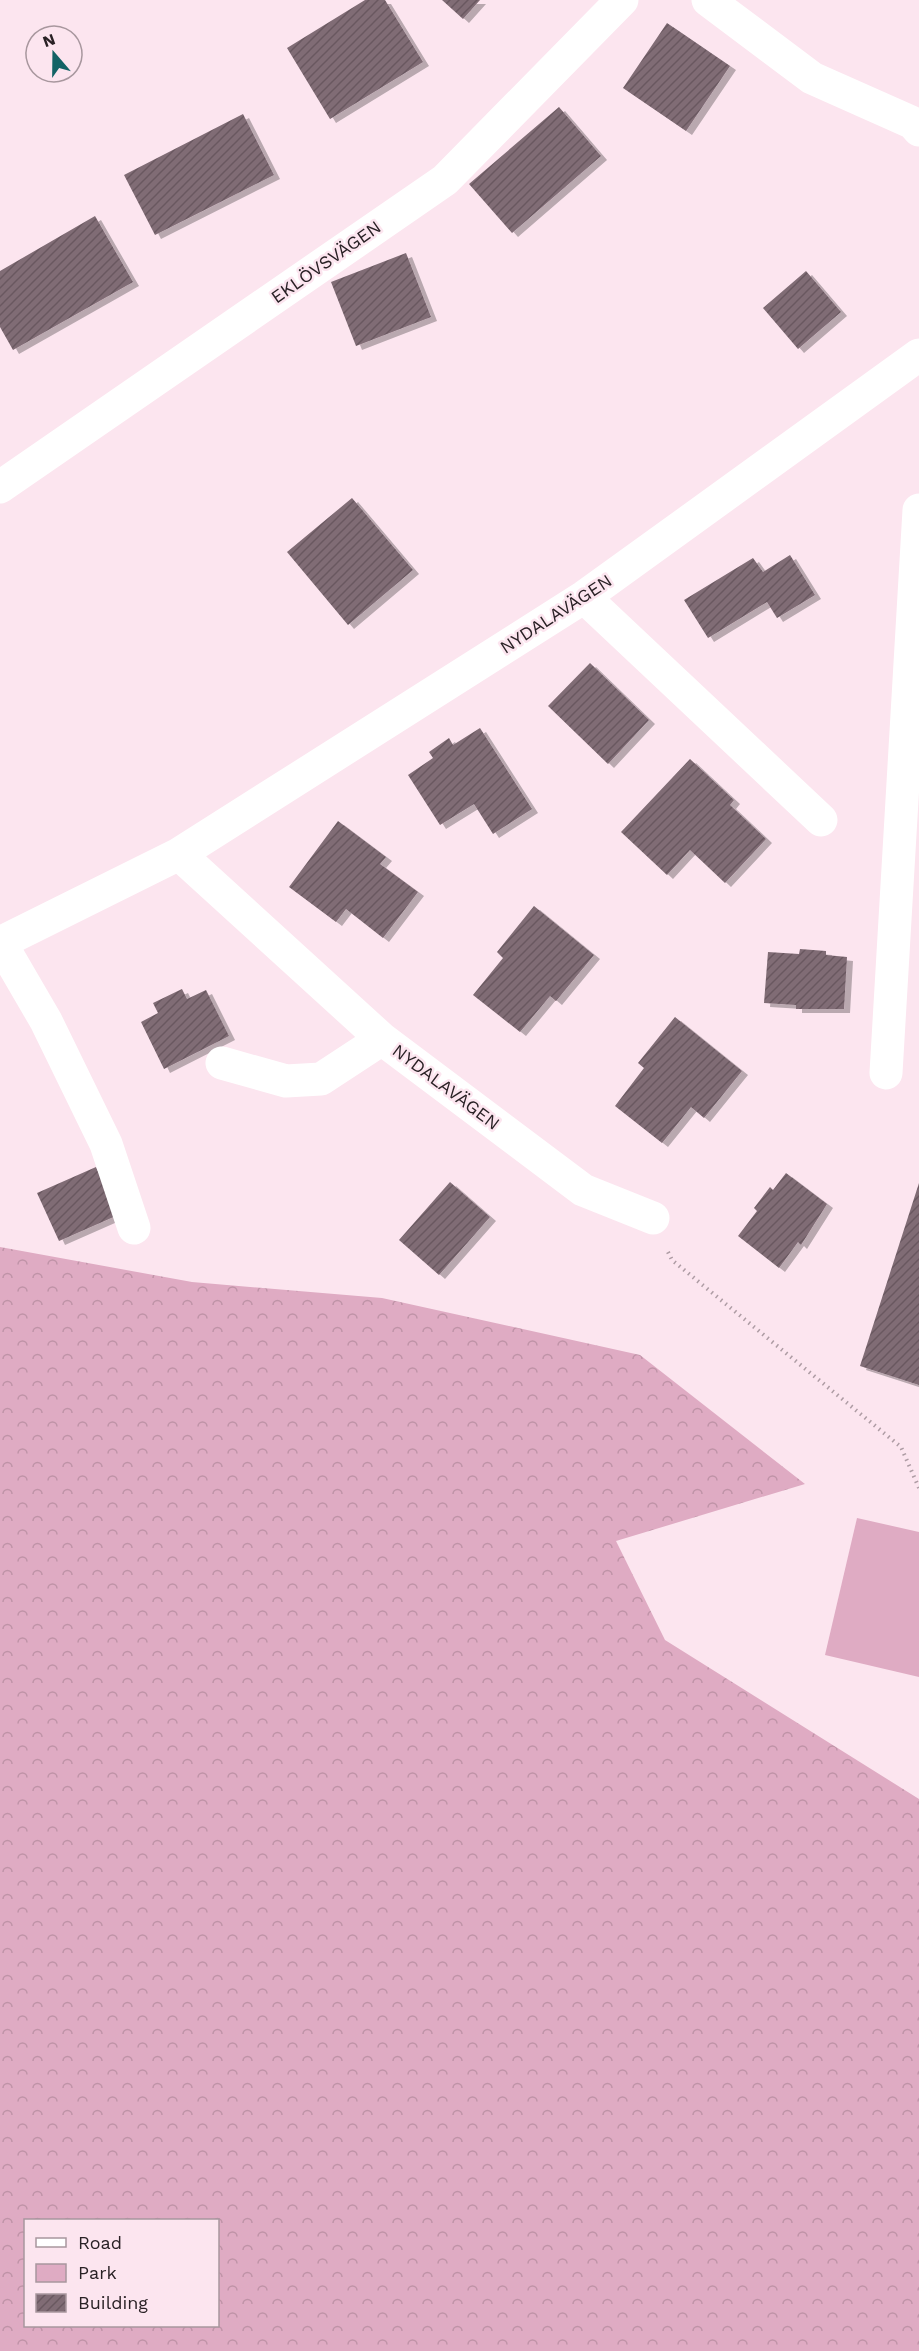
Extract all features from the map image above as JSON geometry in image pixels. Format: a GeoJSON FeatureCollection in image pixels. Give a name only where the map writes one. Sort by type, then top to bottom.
{"type":"FeatureCollection","features":[{"type":"Feature","properties":{"kind":"street","name":"EKLÖVSVÄGEN"},"geometry":{"type":"LineString","coordinates":[[0,487],[445,180],[622,0]]}},
{"type":"Feature","properties":{"kind":"street"},"geometry":{"type":"LineString","coordinates":[[725,5],[812,78],[914,123],[919,130]]}},
{"type":"Feature","properties":{"kind":"street","name":"NYDALAVÄGEN"},"geometry":{"type":"LineString","coordinates":[[0,942],[179,854],[584,597],[919,355]]}},
{"type":"Feature","properties":{"kind":"street"},"geometry":{"type":"LineString","coordinates":[[886,1073],[919,510]]}},
{"type":"Feature","properties":{"kind":"street"},"geometry":{"type":"LineString","coordinates":[[584,597],[821,820]]}},
{"type":"Feature","properties":{"kind":"street","name":"NYDALAVÄGEN"},"geometry":{"type":"LineString","coordinates":[[179,854],[382,1039],[583,1190],[653,1218]]}},
{"type":"Feature","properties":{"kind":"street"},"geometry":{"type":"LineString","coordinates":[[0,942],[46,1021],[106,1144],[134,1227]]}},
{"type":"Feature","properties":{"kind":"street"},"geometry":{"type":"LineString","coordinates":[[222,1063],[286,1081],[321,1079],[382,1039]]}},
{"type":"Feature","properties":{"kind":"path"},"geometry":{"type":"LineString","coordinates":[[653,1218],[672,1260],[901,1447],[919,1488]]}},
{"type":"Feature","properties":{"kind":"green space"},"geometry":{"type":"Polygon","coordinates":[[[0,1247],[192,1282],[382,1298],[640,1355],[805,1484],[616,1541],[665,1640],[919,1799],[919,2351],[0,2351],[0,1247]]]}},
{"type":"Feature","properties":{"kind":"green space"},"geometry":{"type":"Polygon","coordinates":[[[857,1518],[919,1532],[919,1677],[825,1655],[857,1518]]]}},
{"type":"Feature","properties":{"kind":"building"},"geometry":{"type":"Polygon","coordinates":[[[365,0],[385,0],[423,62],[330,119],[287,48],[365,0]]]}},
{"type":"Feature","properties":{"kind":"building"},"geometry":{"type":"Polygon","coordinates":[[[442,0],[480,0],[463,19],[442,0]]]}},
{"type":"Feature","properties":{"kind":"building"},"geometry":{"type":"Polygon","coordinates":[[[667,23],[730,66],[686,131],[623,88],[667,23]]]}},
{"type":"Feature","properties":{"kind":"building"},"geometry":{"type":"Polygon","coordinates":[[[559,107],[601,156],[512,233],[469,184],[559,107]]]}},
{"type":"Feature","properties":{"kind":"building"},"geometry":{"type":"Polygon","coordinates":[[[243,114],[274,175],[155,235],[124,175],[243,114]]]}},
{"type":"Feature","properties":{"kind":"building"},"geometry":{"type":"Polygon","coordinates":[[[95,216],[133,282],[13,350],[0,327],[0,271],[95,216]]]}},
{"type":"Feature","properties":{"kind":"building"},"geometry":{"type":"Polygon","coordinates":[[[406,253],[431,317],[356,346],[331,282],[406,253]]]}},
{"type":"Feature","properties":{"kind":"building"},"geometry":{"type":"Polygon","coordinates":[[[806,271],[841,312],[798,349],[763,308],[806,271]]]}},
{"type":"Feature","properties":{"kind":"building"},"geometry":{"type":"Polygon","coordinates":[[[352,498],[413,570],[348,625],[287,552],[352,498]]]}},
{"type":"Feature","properties":{"kind":"building"},"geometry":{"type":"Polygon","coordinates":[[[790,555],[815,595],[777,618],[767,602],[708,638],[684,600],[753,558],[763,572],[790,555]]]}},
{"type":"Feature","properties":{"kind":"building"},"geometry":{"type":"Polygon","coordinates":[[[590,663],[649,720],[608,764],[548,706],[590,663]]]}},
{"type":"Feature","properties":{"kind":"building"},"geometry":{"type":"Polygon","coordinates":[[[480,728],[532,809],[493,834],[474,804],[440,825],[408,775],[433,758],[429,752],[449,738],[453,745],[480,728]]]}},
{"type":"Feature","properties":{"kind":"building"},"geometry":{"type":"Polygon","coordinates":[[[690,759],[734,800],[730,805],[766,839],[725,883],[690,850],[667,875],[621,832],[690,759]]]}},
{"type":"Feature","properties":{"kind":"building"},"geometry":{"type":"Polygon","coordinates":[[[338,821],[386,857],[380,864],[418,892],[383,938],[346,909],[336,922],[289,887],[338,821]]]}},
{"type":"Feature","properties":{"kind":"building"},"geometry":{"type":"Polygon","coordinates":[[[534,906],[594,955],[556,1001],[550,996],[520,1032],[473,995],[503,958],[497,952],[534,906]]]}},
{"type":"Feature","properties":{"kind":"building"},"geometry":{"type":"Polygon","coordinates":[[[800,949],[826,951],[826,955],[847,957],[844,1009],[796,1009],[796,1005],[764,1003],[768,952],[799,954],[800,949]]]}},
{"type":"Feature","properties":{"kind":"building"},"geometry":{"type":"Polygon","coordinates":[[[182,989],[187,999],[206,990],[229,1036],[164,1069],[141,1022],[158,1013],[153,1003],[182,989]]]}},
{"type":"Feature","properties":{"kind":"building"},"geometry":{"type":"Polygon","coordinates":[[[675,1017],[742,1071],[704,1118],[691,1107],[662,1143],[615,1106],[644,1068],[638,1063],[675,1017]]]}},
{"type":"Feature","properties":{"kind":"building"},"geometry":{"type":"Polygon","coordinates":[[[96,1167],[118,1215],[59,1241],[37,1193],[96,1167]]]}},
{"type":"Feature","properties":{"kind":"building"},"geometry":{"type":"Polygon","coordinates":[[[786,1173],[827,1204],[801,1245],[798,1242],[779,1268],[738,1236],[757,1211],[754,1208],[770,1187],[773,1190],[786,1173]]]}},
{"type":"Feature","properties":{"kind":"building"},"geometry":{"type":"Polygon","coordinates":[[[450,1182],[490,1217],[439,1275],[399,1240],[450,1182]]]}},
{"type":"Feature","properties":{"kind":"building"},"geometry":{"type":"Polygon","coordinates":[[[919,1183],[919,1385],[860,1366],[919,1183]]]}}]}
